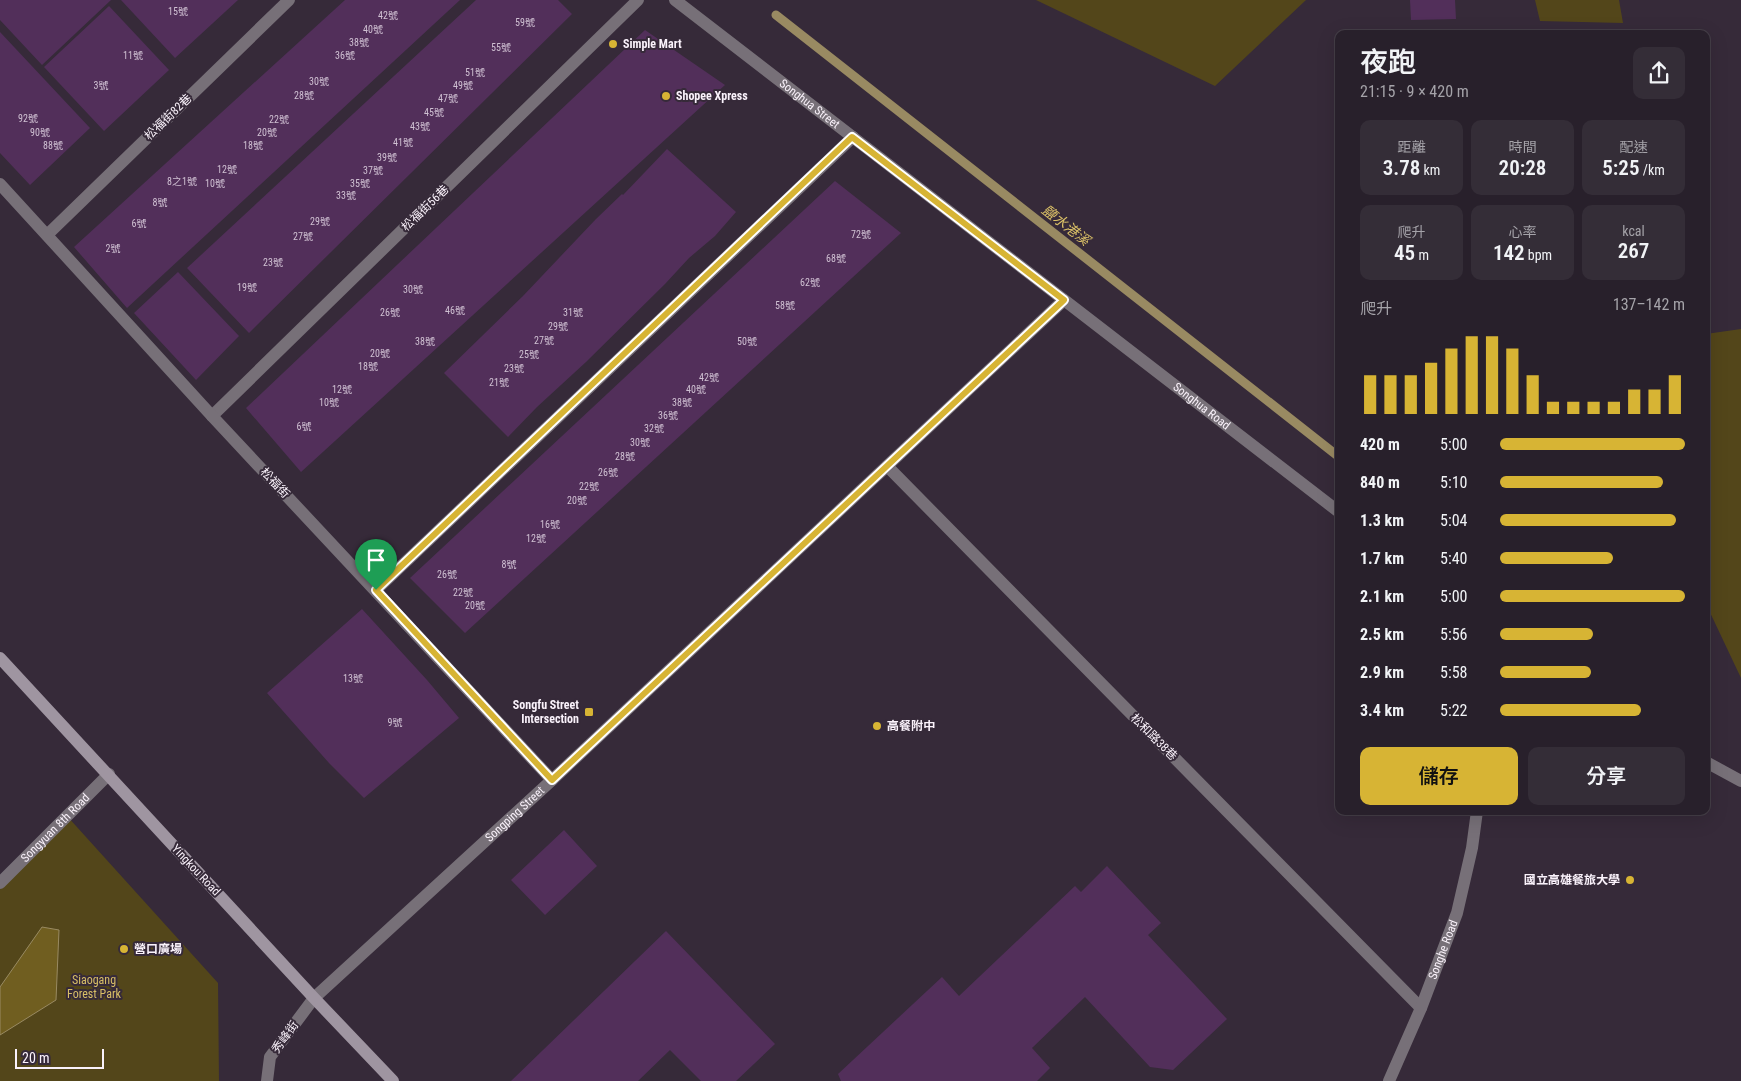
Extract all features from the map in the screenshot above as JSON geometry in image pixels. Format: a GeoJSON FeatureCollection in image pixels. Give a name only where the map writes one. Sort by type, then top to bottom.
{"type":"FeatureCollection","features":[{"type":"Feature","properties":{"kind":"street","name":"松福街82巷"},"geometry":{"type":"LineString","coordinates":[[47,234],[289,0]]}},
{"type":"Feature","properties":{"kind":"street","name":"松福街56巷"},"geometry":{"type":"LineString","coordinates":[[212,416],[638,0]]}},
{"type":"Feature","properties":{"kind":"street","name":"Songhua Street"},"geometry":{"type":"LineString","coordinates":[[674,0],[1064,300]]}},
{"type":"Feature","properties":{"kind":"street"},"geometry":{"type":"LineString","coordinates":[[376,590],[852,137]]}},
{"type":"Feature","properties":{"kind":"street","name":"松福街"},"geometry":{"type":"LineString","coordinates":[[0,184],[212,416],[552,780]]}},
{"type":"Feature","properties":{"kind":"street","name":"Songping Street"},"geometry":{"type":"LineString","coordinates":[[314,998],[552,780],[1064,300]]}},
{"type":"Feature","properties":{"kind":"street","name":"Songhua Road"},"geometry":{"type":"LineString","coordinates":[[1064,300],[1335,509]]}},
{"type":"Feature","properties":{"kind":"street","name":"松和路38巷"},"geometry":{"type":"LineString","coordinates":[[887,466],[1421,1008]]}},
{"type":"Feature","properties":{"kind":"street","name":"Yingkou Road"},"geometry":{"type":"LineString","coordinates":[[0,658],[393,1081]]}},
{"type":"Feature","properties":{"kind":"street"},"geometry":{"type":"LineString","coordinates":[[1710,764],[1741,780]]}},
{"type":"Feature","properties":{"kind":"street","name":"Songyuan 8th Road"},"geometry":{"type":"LineString","coordinates":[[0,883],[108,774]]}},
{"type":"Feature","properties":{"kind":"street","name":"Songhe Road"},"geometry":{"type":"LineString","coordinates":[[1389,1081],[1421,1008],[1457,913],[1472,848],[1476,815]]}},
{"type":"Feature","properties":{"kind":"street","name":"秀峰街"},"geometry":{"type":"LineString","coordinates":[[267,1081],[270,1058],[314,998]]}},
{"type":"Feature","properties":{"kind":"green space"},"geometry":{"type":"Polygon","coordinates":[[[1036,0],[1306,0],[1215,86],[1036,0]]]}},
{"type":"Feature","properties":{"kind":"green space"},"geometry":{"type":"Polygon","coordinates":[[[1535,0],[1619,0],[1623,23],[1540,21],[1535,0]]]}},
{"type":"Feature","properties":{"kind":"green space"},"geometry":{"type":"Polygon","coordinates":[[[1741,329],[1741,678],[1710,612],[1710,333],[1741,329]]]}},
{"type":"Feature","properties":{"kind":"green space","name":"Siaogang Forest Park"},"geometry":{"type":"Polygon","coordinates":[[[67,816],[218,983],[219,1081],[0,1081],[0,883],[67,816]]]}},
{"type":"Feature","properties":{"kind":"shaded area"},"geometry":{"type":"Polygon","coordinates":[[[42,927],[59,930],[56,1000],[0,1035],[0,987],[42,927]]]}},
{"type":"Feature","properties":{"kind":"building"},"geometry":{"type":"Polygon","coordinates":[[[0,0],[111,0],[42,65],[0,20],[0,0]]]}},
{"type":"Feature","properties":{"kind":"building"},"geometry":{"type":"Polygon","coordinates":[[[121,0],[238,0],[175,58],[121,0]]]}},
{"type":"Feature","properties":{"kind":"building"},"geometry":{"type":"Polygon","coordinates":[[[345,0],[460,0],[127,308],[74,247],[345,0]]]}},
{"type":"Feature","properties":{"kind":"building"},"geometry":{"type":"Polygon","coordinates":[[[476,0],[558,0],[572,14],[249,333],[187,268],[476,0]]]}},
{"type":"Feature","properties":{"kind":"building"},"geometry":{"type":"Polygon","coordinates":[[[1410,0],[1455,0],[1456,19],[1411,20],[1410,0]]]}},
{"type":"Feature","properties":{"kind":"building"},"geometry":{"type":"Polygon","coordinates":[[[109,6],[169,70],[104,131],[44,67],[109,6]]]}},
{"type":"Feature","properties":{"kind":"building"},"geometry":{"type":"Polygon","coordinates":[[[645,30],[725,85],[301,472],[246,408],[645,30]]]}},
{"type":"Feature","properties":{"kind":"building"},"geometry":{"type":"Polygon","coordinates":[[[0,32],[90,128],[30,185],[0,153],[0,32]]]}},
{"type":"Feature","properties":{"kind":"building"},"geometry":{"type":"Polygon","coordinates":[[[667,149],[736,212],[715,236],[689,258],[665,284],[508,437],[444,373],[523,296],[596,219],[623,195],[667,149]]]}},
{"type":"Feature","properties":{"kind":"building"},"geometry":{"type":"Polygon","coordinates":[[[835,181],[901,233],[465,633],[410,578],[835,181]]]}},
{"type":"Feature","properties":{"kind":"building"},"geometry":{"type":"Polygon","coordinates":[[[178,272],[239,336],[196,380],[134,313],[178,272]]]}},
{"type":"Feature","properties":{"kind":"building"},"geometry":{"type":"Polygon","coordinates":[[[362,609],[459,718],[364,798],[329,763],[267,693],[362,609]]]}},
{"type":"Feature","properties":{"kind":"building"},"geometry":{"type":"Polygon","coordinates":[[[564,830],[597,866],[545,915],[511,880],[564,830]]]}},
{"type":"Feature","properties":{"kind":"building"},"geometry":{"type":"Polygon","coordinates":[[[1107,866],[1161,923],[1148,935],[1227,1019],[1173,1070],[1150,1067],[1085,997],[1032,1048],[1050,1068],[1037,1081],[841,1081],[838,1074],[942,977],[959,996],[1075,886],[1081,892],[1107,866]]]}},
{"type":"Feature","properties":{"kind":"building"},"geometry":{"type":"Polygon","coordinates":[[[666,931],[775,1044],[736,1081],[701,1081],[670,1050],[638,1081],[511,1081],[666,931]]]}},
{"type":"Feature","properties":{"kind":"waterway","name":"鹽水港溪"},"geometry":{"type":"LineString","coordinates":[[776,15],[1335,454]]}},
{"type":"Feature","properties":{"kind":"place","name":"Simple Mart"},"geometry":{"type":"Point","coordinates":[613,44]}},
{"type":"Feature","properties":{"kind":"place","name":"Shopee Xpress"},"geometry":{"type":"Point","coordinates":[666,96]}},
{"type":"Feature","properties":{"kind":"place","name":"Songfu Street Intersection"},"geometry":{"type":"Point","coordinates":[589,712]}},
{"type":"Feature","properties":{"kind":"place","name":"高餐附中"},"geometry":{"type":"Point","coordinates":[877,726]}},
{"type":"Feature","properties":{"kind":"place","name":"國立高雄餐旅大學"},"geometry":{"type":"Point","coordinates":[1630,880]}},
{"type":"Feature","properties":{"kind":"place","name":"營口廣場"},"geometry":{"type":"Point","coordinates":[124,949]}},
{"type":"Feature","properties":{"kind":"route"},"geometry":{"type":"LineString","coordinates":[[852,137],[1064,300],[552,780],[376,590],[852,137]]}}]}
